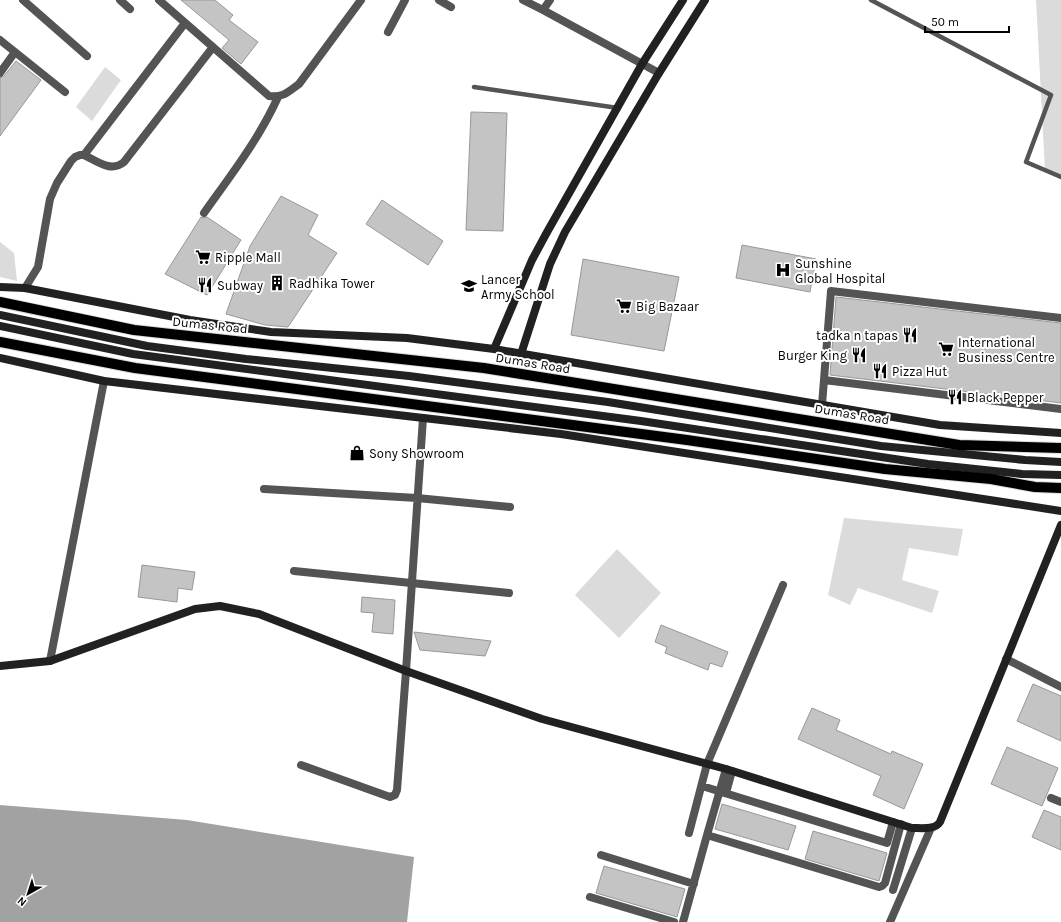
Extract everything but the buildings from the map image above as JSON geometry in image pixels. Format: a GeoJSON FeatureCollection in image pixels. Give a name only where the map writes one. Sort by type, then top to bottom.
{"type":"FeatureCollection","features":[{"type":"Feature","properties":{"kind":"main road","name":"Dumas Road"},"geometry":{"type":"LineString","coordinates":[[0,302],[134,330],[484,368],[959,445],[1061,448]]}},
{"type":"Feature","properties":{"kind":"main road"},"geometry":{"type":"LineString","coordinates":[[0,342],[142,369],[679,439],[886,469],[991,479],[1034,487],[1061,488]]}},
{"type":"Feature","properties":{"kind":"street"},"geometry":{"type":"LineString","coordinates":[[23,0],[87,56]]}},
{"type":"Feature","properties":{"kind":"street"},"geometry":{"type":"LineString","coordinates":[[120,0],[130,9]]}},
{"type":"Feature","properties":{"kind":"street"},"geometry":{"type":"LineString","coordinates":[[158,0],[269,96],[278,97],[299,84],[361,0]]}},
{"type":"Feature","properties":{"kind":"street"},"geometry":{"type":"LineString","coordinates":[[388,32],[404,0]]}},
{"type":"Feature","properties":{"kind":"street"},"geometry":{"type":"LineString","coordinates":[[439,0],[451,7]]}},
{"type":"Feature","properties":{"kind":"street"},"geometry":{"type":"LineString","coordinates":[[523,0],[659,74]]}},
{"type":"Feature","properties":{"kind":"street"},"geometry":{"type":"LineString","coordinates":[[543,10],[550,0]]}},
{"type":"Feature","properties":{"kind":"street"},"geometry":{"type":"LineString","coordinates":[[494,349],[532,260],[546,234],[642,64],[683,0]]}},
{"type":"Feature","properties":{"kind":"street"},"geometry":{"type":"LineString","coordinates":[[521,354],[550,264],[565,232],[705,0]]}},
{"type":"Feature","properties":{"kind":"street"},"geometry":{"type":"LineString","coordinates":[[84,155],[185,23]]}},
{"type":"Feature","properties":{"kind":"street"},"geometry":{"type":"LineString","coordinates":[[0,40],[65,92]]}},
{"type":"Feature","properties":{"kind":"street"},"geometry":{"type":"LineString","coordinates":[[25,288],[38,267],[50,199],[57,183],[71,161],[75,157],[84,155],[113,167],[119,166],[124,162],[213,47]]}},
{"type":"Feature","properties":{"kind":"street"},"geometry":{"type":"LineString","coordinates":[[0,73],[15,52]]}},
{"type":"Feature","properties":{"kind":"street"},"geometry":{"type":"LineString","coordinates":[[204,213],[254,142],[278,97]]}},
{"type":"Feature","properties":{"kind":"street"},"geometry":{"type":"LineString","coordinates":[[0,287],[25,288],[190,320],[271,332],[406,338],[494,349],[940,425],[1061,433]]}},
{"type":"Feature","properties":{"kind":"street"},"geometry":{"type":"LineString","coordinates":[[822,405],[831,291],[1061,318]]}},
{"type":"Feature","properties":{"kind":"street"},"geometry":{"type":"LineString","coordinates":[[0,316],[147,346],[246,359],[409,376],[608,402],[881,446],[1061,462]]}},
{"type":"Feature","properties":{"kind":"street"},"geometry":{"type":"LineString","coordinates":[[0,326],[133,354],[641,421],[928,464],[1022,474],[1061,475]]}},
{"type":"Feature","properties":{"kind":"street"},"geometry":{"type":"LineString","coordinates":[[0,358],[104,381],[561,434],[1061,511]]}},
{"type":"Feature","properties":{"kind":"street"},"geometry":{"type":"LineString","coordinates":[[824,380],[1061,409]]}},
{"type":"Feature","properties":{"kind":"street"},"geometry":{"type":"LineString","coordinates":[[50,661],[104,381]]}},
{"type":"Feature","properties":{"kind":"street"},"geometry":{"type":"LineString","coordinates":[[301,765],[390,797],[395,795],[397,790],[423,418]]}},
{"type":"Feature","properties":{"kind":"street"},"geometry":{"type":"LineString","coordinates":[[264,489],[417,498],[510,507]]}},
{"type":"Feature","properties":{"kind":"street"},"geometry":{"type":"LineString","coordinates":[[0,666],[50,661],[196,609],[220,606],[259,614],[406,671],[542,719],[729,770],[912,828],[931,828],[938,825],[940,822],[1061,525]]}},
{"type":"Feature","properties":{"kind":"street"},"geometry":{"type":"LineString","coordinates":[[294,571],[510,594]]}},
{"type":"Feature","properties":{"kind":"street"},"geometry":{"type":"LineString","coordinates":[[689,833],[707,764],[783,585]]}},
{"type":"Feature","properties":{"kind":"street"},"geometry":{"type":"LineString","coordinates":[[1006,659],[1061,687]]}},
{"type":"Feature","properties":{"kind":"street"},"geometry":{"type":"LineString","coordinates":[[683,922],[707,835],[723,792],[729,770]]}},
{"type":"Feature","properties":{"kind":"street"},"geometry":{"type":"LineString","coordinates":[[702,786],[906,849]]}},
{"type":"Feature","properties":{"kind":"street"},"geometry":{"type":"LineString","coordinates":[[1050,798],[1061,802]]}},
{"type":"Feature","properties":{"kind":"street"},"geometry":{"type":"LineString","coordinates":[[887,843],[893,822]]}},
{"type":"Feature","properties":{"kind":"street"},"geometry":{"type":"LineString","coordinates":[[707,835],[879,887],[885,883],[901,824]]}},
{"type":"Feature","properties":{"kind":"street"},"geometry":{"type":"LineString","coordinates":[[893,890],[912,828]]}},
{"type":"Feature","properties":{"kind":"street"},"geometry":{"type":"LineString","coordinates":[[890,922],[931,828]]}},
{"type":"Feature","properties":{"kind":"street"},"geometry":{"type":"LineString","coordinates":[[601,855],[694,884]]}},
{"type":"Feature","properties":{"kind":"street"},"geometry":{"type":"LineString","coordinates":[[590,897],[674,922]]}},
{"type":"Feature","properties":{"kind":"lane"},"geometry":{"type":"LineString","coordinates":[[871,0],[1051,96],[1026,162],[1061,177]]}},
{"type":"Feature","properties":{"kind":"lane"},"geometry":{"type":"LineString","coordinates":[[474,87],[618,108]]}},
{"type":"Feature","properties":{"kind":"shaded area"},"geometry":{"type":"Polygon","coordinates":[[[1036,0],[1061,0],[1061,178],[1045,171],[1036,0]]]}},
{"type":"Feature","properties":{"kind":"shaded area"},"geometry":{"type":"Polygon","coordinates":[[[105,67],[121,80],[92,121],[76,107],[105,67]]]}},
{"type":"Feature","properties":{"kind":"shaded area"},"geometry":{"type":"Polygon","coordinates":[[[0,242],[14,253],[17,281],[0,277],[0,242]]]}},
{"type":"Feature","properties":{"kind":"shaded area"},"geometry":{"type":"Polygon","coordinates":[[[844,518],[963,529],[958,556],[909,548],[902,580],[939,591],[932,613],[858,588],[850,605],[828,595],[844,518]]]}},
{"type":"Feature","properties":{"kind":"shaded area"},"geometry":{"type":"Polygon","coordinates":[[[617,549],[661,593],[619,638],[575,595],[617,549]]]}},
{"type":"Feature","properties":{"kind":"shaded area"},"geometry":{"type":"Polygon","coordinates":[[[0,805],[187,820],[414,857],[407,922],[0,922],[0,805]]]}},
{"type":"Feature","properties":{"kind":"place","name":"Ripple Mall"},"geometry":{"type":"Point","coordinates":[203,257]}},
{"type":"Feature","properties":{"kind":"place","name":"Sunshine Global Hospital"},"geometry":{"type":"Point","coordinates":[783,270]}},
{"type":"Feature","properties":{"kind":"place","name":"Radhika Tower"},"geometry":{"type":"Point","coordinates":[277,283]}},
{"type":"Feature","properties":{"kind":"place","name":"Subway"},"geometry":{"type":"Point","coordinates":[205,285]}},
{"type":"Feature","properties":{"kind":"place","name":"Lancer Army School"},"geometry":{"type":"Point","coordinates":[469,286]}},
{"type":"Feature","properties":{"kind":"place","name":"Big Bazaar"},"geometry":{"type":"Point","coordinates":[624,306]}},
{"type":"Feature","properties":{"kind":"place","name":"tadka n tapas"},"geometry":{"type":"Point","coordinates":[910,335]}},
{"type":"Feature","properties":{"kind":"place","name":"International Business Centre"},"geometry":{"type":"Point","coordinates":[946,349]}},
{"type":"Feature","properties":{"kind":"place","name":"Burger King"},"geometry":{"type":"Point","coordinates":[859,355]}},
{"type":"Feature","properties":{"kind":"place","name":"Pizza Hut"},"geometry":{"type":"Point","coordinates":[880,371]}},
{"type":"Feature","properties":{"kind":"place","name":"Black Pepper"},"geometry":{"type":"Point","coordinates":[955,397]}},
{"type":"Feature","properties":{"kind":"place","name":"Sony Showroom"},"geometry":{"type":"Point","coordinates":[357,453]}}]}
